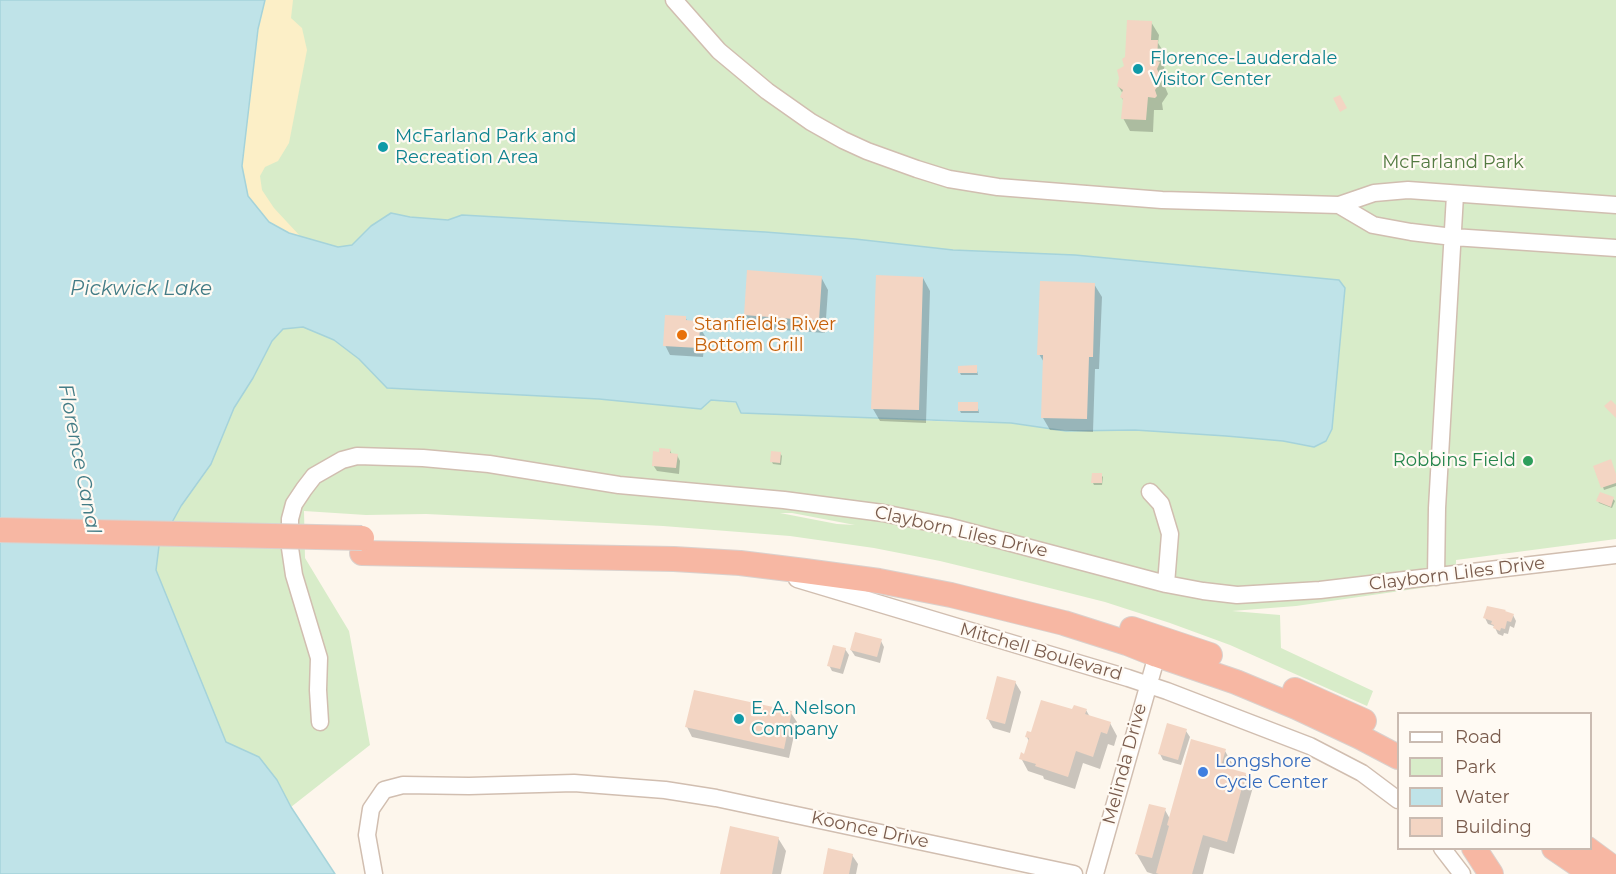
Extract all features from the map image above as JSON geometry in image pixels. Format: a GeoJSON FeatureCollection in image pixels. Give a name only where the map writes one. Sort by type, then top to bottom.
{"type":"FeatureCollection","features":[{"type":"Feature","properties":{"kind":"highway"},"geometry":{"type":"LineString","coordinates":[[0,530],[674,559],[740,563],[879,581],[1064,623],[1127,643],[1236,682],[1360,737],[1397,756]]}},
{"type":"Feature","properties":{"kind":"highway"},"geometry":{"type":"LineString","coordinates":[[0,545],[692,546],[790,555],[905,572],[1035,600],[1164,639],[1240,666],[1330,705],[1397,738]]}},
{"type":"Feature","properties":{"kind":"highway"},"geometry":{"type":"LineString","coordinates":[[1360,737],[1397,767]]}},
{"type":"Feature","properties":{"kind":"highway"},"geometry":{"type":"LineString","coordinates":[[1475,850],[1491,874]]}},
{"type":"Feature","properties":{"kind":"highway"},"geometry":{"type":"LineString","coordinates":[[1556,850],[1592,874]]}},
{"type":"Feature","properties":{"kind":"highway"},"geometry":{"type":"LineString","coordinates":[[1587,850],[1616,870]]}},
{"type":"Feature","properties":{"kind":"street"},"geometry":{"type":"LineString","coordinates":[[674,0],[719,51],[767,91],[811,122],[867,151],[949,179],[998,187],[1162,200],[1339,205],[1374,193],[1408,190],[1616,205]]}},
{"type":"Feature","properties":{"kind":"street"},"geometry":{"type":"LineString","coordinates":[[1436,577],[1437,508],[1455,195]]}},
{"type":"Feature","properties":{"kind":"street"},"geometry":{"type":"LineString","coordinates":[[1339,205],[1373,225],[1412,232],[1616,248]]}},
{"type":"Feature","properties":{"kind":"street","name":"Clayborn Liles Drive"},"geometry":{"type":"LineString","coordinates":[[320,722],[319,658],[294,575],[290,548],[290,519],[294,504],[314,476],[342,460],[357,456],[423,458],[489,464],[619,485],[784,500],[883,513],[947,526],[1166,584],[1237,595],[1320,590],[1616,555]]}},
{"type":"Feature","properties":{"kind":"street"},"geometry":{"type":"LineString","coordinates":[[1150,492],[1161,504],[1170,534],[1166,584]]}},
{"type":"Feature","properties":{"kind":"street","name":"Mitchell Boulevard"},"geometry":{"type":"LineString","coordinates":[[740,563],[1147,684],[1310,746],[1362,773],[1397,799]]}},
{"type":"Feature","properties":{"kind":"street","name":"Melinda Drive"},"geometry":{"type":"LineString","coordinates":[[1095,874],[1157,655]]}},
{"type":"Feature","properties":{"kind":"street"},"geometry":{"type":"LineString","coordinates":[[1310,746],[1322,720]]}},
{"type":"Feature","properties":{"kind":"street","name":"Koonce Drive"},"geometry":{"type":"LineString","coordinates":[[374,874],[367,835],[371,809],[384,790],[403,785],[574,783],[665,790],[727,800],[1074,874]]}},
{"type":"Feature","properties":{"kind":"street"},"geometry":{"type":"LineString","coordinates":[[1443,850],[1462,874]]}},
{"type":"Feature","properties":{"kind":"green space","name":"McFarland Park"},"geometry":{"type":"Polygon","coordinates":[[[265,0],[1616,0],[1616,539],[1456,560],[1456,583],[1296,606],[1232,611],[1280,615],[1281,648],[1373,691],[1367,706],[1230,645],[1105,602],[940,561],[874,548],[790,536],[663,526],[426,514],[366,515],[304,511],[305,558],[349,631],[370,745],[291,807],[277,780],[259,757],[226,743],[156,570],[159,546],[181,506],[211,464],[234,408],[272,341],[283,329],[303,327],[334,340],[359,359],[387,388],[599,399],[701,409],[711,400],[852,416],[1011,423],[1066,431],[1135,430],[1226,436],[1283,441],[1314,447],[1332,429],[1345,289],[1226,269],[1075,255],[953,250],[765,232],[462,215],[448,220],[391,213],[371,226],[352,245],[338,247],[289,233],[248,196],[265,0]],[[780,513],[837,524],[855,525],[792,513],[780,513]]]}},
{"type":"Feature","properties":{"kind":"sand"},"geometry":{"type":"Polygon","coordinates":[[[265,0],[293,0],[291,18],[302,28],[307,50],[289,143],[278,161],[265,167],[260,176],[262,190],[274,208],[300,236],[269,222],[248,196],[242,166],[258,29],[265,0]]]}},
{"type":"Feature","properties":{"kind":"water","name":"Pickwick Lake"},"geometry":{"type":"Polygon","coordinates":[[[0,0],[265,0],[258,29],[242,166],[248,196],[269,222],[289,233],[338,247],[352,245],[371,226],[391,213],[448,220],[462,215],[765,232],[953,250],[1075,255],[1339,280],[1345,288],[1332,429],[1326,441],[1314,447],[1283,441],[1135,430],[1066,431],[1011,423],[741,413],[736,402],[711,400],[701,409],[599,399],[387,388],[359,359],[334,340],[303,327],[283,329],[272,341],[234,408],[211,464],[181,506],[159,546],[156,570],[226,742],[259,757],[277,780],[291,807],[335,874],[0,874],[0,0]]]}},
{"type":"Feature","properties":{"kind":"building","name":"Florence-Lauderdale Visitor Center"},"geometry":{"type":"Polygon","coordinates":[[[1127,20],[1152,21],[1151,40],[1158,40],[1157,61],[1160,62],[1157,69],[1162,80],[1155,90],[1157,96],[1148,97],[1146,120],[1121,119],[1123,99],[1120,97],[1123,90],[1117,86],[1119,78],[1117,70],[1124,66],[1122,59],[1125,57],[1127,20]]]}},
{"type":"Feature","properties":{"kind":"building"},"geometry":{"type":"Polygon","coordinates":[[[1340,95],[1347,108],[1340,112],[1333,98],[1340,95]]]}},
{"type":"Feature","properties":{"kind":"building"},"geometry":{"type":"Polygon","coordinates":[[[747,270],[822,276],[819,321],[744,315],[747,270]]]}},
{"type":"Feature","properties":{"kind":"building"},"geometry":{"type":"Polygon","coordinates":[[[876,275],[923,277],[919,410],[871,409],[876,275]]]}},
{"type":"Feature","properties":{"kind":"building"},"geometry":{"type":"Polygon","coordinates":[[[1040,281],[1095,283],[1093,357],[1089,357],[1087,419],[1041,418],[1043,355],[1037,355],[1040,281]]]}},
{"type":"Feature","properties":{"kind":"building","name":"Stanfield's River Bottom Grill"},"geometry":{"type":"Polygon","coordinates":[[[665,315],[686,316],[686,320],[695,321],[695,325],[700,325],[699,348],[663,346],[665,315]]]}},
{"type":"Feature","properties":{"kind":"building"},"geometry":{"type":"Polygon","coordinates":[[[977,365],[977,373],[958,373],[958,366],[977,365]]]}},
{"type":"Feature","properties":{"kind":"building"},"geometry":{"type":"Polygon","coordinates":[[[1611,400],[1616,405],[1616,418],[1604,406],[1611,400]]]}},
{"type":"Feature","properties":{"kind":"building"},"geometry":{"type":"Polygon","coordinates":[[[958,402],[978,402],[978,411],[958,411],[958,402]]]}},
{"type":"Feature","properties":{"kind":"building"},"geometry":{"type":"Polygon","coordinates":[[[659,448],[671,449],[670,453],[678,454],[676,468],[652,466],[653,451],[659,452],[659,448]]]}},
{"type":"Feature","properties":{"kind":"building"},"geometry":{"type":"Polygon","coordinates":[[[771,451],[781,452],[780,463],[770,462],[771,451]]]}},
{"type":"Feature","properties":{"kind":"building"},"geometry":{"type":"Polygon","coordinates":[[[1611,459],[1616,474],[1616,483],[1601,488],[1593,466],[1611,459]]]}},
{"type":"Feature","properties":{"kind":"building"},"geometry":{"type":"Polygon","coordinates":[[[1092,473],[1102,473],[1102,483],[1091,483],[1092,473]]]}},
{"type":"Feature","properties":{"kind":"building"},"geometry":{"type":"Polygon","coordinates":[[[1600,492],[1614,497],[1611,507],[1596,501],[1600,492]]]}},
{"type":"Feature","properties":{"kind":"building"},"geometry":{"type":"Polygon","coordinates":[[[1487,606],[1514,614],[1511,622],[1507,621],[1505,629],[1501,628],[1500,631],[1493,628],[1492,621],[1483,618],[1487,606]]]}},
{"type":"Feature","properties":{"kind":"building"},"geometry":{"type":"Polygon","coordinates":[[[855,632],[882,639],[877,657],[850,650],[855,632]]]}},
{"type":"Feature","properties":{"kind":"building"},"geometry":{"type":"Polygon","coordinates":[[[833,645],[846,648],[840,669],[827,666],[833,645]]]}},
{"type":"Feature","properties":{"kind":"building"},"geometry":{"type":"Polygon","coordinates":[[[997,676],[1016,681],[1005,724],[986,719],[997,676]]]}},
{"type":"Feature","properties":{"kind":"building","name":"E. A. Nelson Company"},"geometry":{"type":"Polygon","coordinates":[[[694,690],[792,711],[784,749],[685,727],[694,690]]]}},
{"type":"Feature","properties":{"kind":"building"},"geometry":{"type":"Polygon","coordinates":[[[1041,700],[1072,709],[1074,705],[1087,709],[1085,714],[1111,722],[1107,734],[1101,732],[1093,757],[1076,751],[1068,777],[1019,759],[1021,752],[1024,754],[1029,738],[1025,737],[1027,731],[1031,732],[1041,700]]]}},
{"type":"Feature","properties":{"kind":"building"},"geometry":{"type":"Polygon","coordinates":[[[1167,723],[1187,729],[1178,760],[1158,754],[1167,723]]]}},
{"type":"Feature","properties":{"kind":"building"},"geometry":{"type":"Polygon","coordinates":[[[1191,739],[1226,749],[1221,766],[1246,773],[1227,842],[1203,835],[1192,874],[1159,874],[1156,873],[1169,826],[1167,825],[1191,739]]]}},
{"type":"Feature","properties":{"kind":"building"},"geometry":{"type":"Polygon","coordinates":[[[1149,804],[1166,808],[1152,858],[1135,854],[1149,804]]]}},
{"type":"Feature","properties":{"kind":"building"},"geometry":{"type":"Polygon","coordinates":[[[730,826],[779,837],[772,874],[720,874],[730,826]]]}},
{"type":"Feature","properties":{"kind":"building"},"geometry":{"type":"Polygon","coordinates":[[[828,848],[853,854],[849,874],[823,874],[828,848]]]}},
{"type":"Feature","properties":{"kind":"place","name":"Florence-Lauderdale Visitor Center"},"geometry":{"type":"Point","coordinates":[1138,69]}},
{"type":"Feature","properties":{"kind":"place","name":"McFarland Park and Recreation Area"},"geometry":{"type":"Point","coordinates":[383,147]}},
{"type":"Feature","properties":{"kind":"place","name":"Stanfield's River Bottom Grill"},"geometry":{"type":"Point","coordinates":[682,335]}},
{"type":"Feature","properties":{"kind":"place","name":"Robbins Field"},"geometry":{"type":"Point","coordinates":[1528,461]}},
{"type":"Feature","properties":{"kind":"place","name":"E. A. Nelson Company"},"geometry":{"type":"Point","coordinates":[739,719]}},
{"type":"Feature","properties":{"kind":"place","name":"Longshore Cycle Center"},"geometry":{"type":"Point","coordinates":[1203,772]}},
{"type":"Feature","properties":{"kind":"water label","name":"Florence Canal"},"geometry":{"type":"Point","coordinates":[79,459]}}]}
